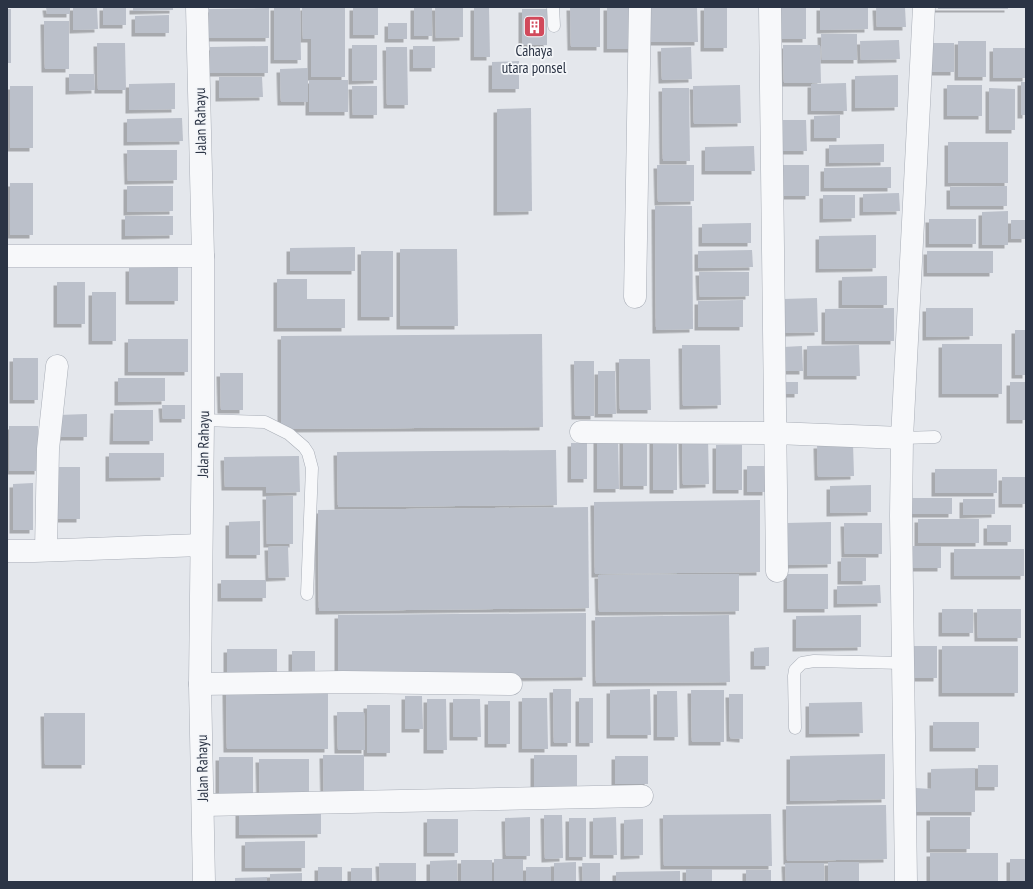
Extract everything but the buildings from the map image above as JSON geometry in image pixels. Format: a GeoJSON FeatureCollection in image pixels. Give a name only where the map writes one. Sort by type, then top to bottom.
{"type":"FeatureCollection","features":[{"type":"Feature","properties":{"kind":"street","name":"Jalan Rahayu"},"geometry":{"type":"LineString","coordinates":[[197,7],[203,256],[200,684],[204,882]]}},
{"type":"Feature","properties":{"kind":"street"},"geometry":{"type":"LineString","coordinates":[[635,297],[640,7]]}},
{"type":"Feature","properties":{"kind":"street"},"geometry":{"type":"LineString","coordinates":[[770,7],[777,571]]}},
{"type":"Feature","properties":{"kind":"street"},"geometry":{"type":"LineString","coordinates":[[906,882],[901,516],[902,438],[924,7]]}},
{"type":"Feature","properties":{"kind":"street"},"geometry":{"type":"LineString","coordinates":[[7,256],[203,256]]}},
{"type":"Feature","properties":{"kind":"street"},"geometry":{"type":"LineString","coordinates":[[46,550],[48,449],[57,366]]}},
{"type":"Feature","properties":{"kind":"street"},"geometry":{"type":"LineString","coordinates":[[581,432],[775,432],[902,438]]}},
{"type":"Feature","properties":{"kind":"street"},"geometry":{"type":"LineString","coordinates":[[7,551],[201,544]]}},
{"type":"Feature","properties":{"kind":"street"},"geometry":{"type":"LineString","coordinates":[[200,684],[343,682],[510,684]]}},
{"type":"Feature","properties":{"kind":"street"},"geometry":{"type":"LineString","coordinates":[[203,805],[642,796]]}},
{"type":"Feature","properties":{"kind":"lane"},"geometry":{"type":"LineString","coordinates":[[553,7],[554,26]]}},
{"type":"Feature","properties":{"kind":"lane"},"geometry":{"type":"LineString","coordinates":[[203,420],[265,422],[289,434],[308,453],[312,468],[307,594]]}},
{"type":"Feature","properties":{"kind":"lane"},"geometry":{"type":"LineString","coordinates":[[902,438],[935,437]]}},
{"type":"Feature","properties":{"kind":"lane"},"geometry":{"type":"LineString","coordinates":[[795,728],[795,670],[802,663],[814,661],[904,662]]}},
{"type":"Feature","properties":{"kind":"place","name":"Cahaya utara ponsel"},"geometry":{"type":"Point","coordinates":[534,27]}}]}
